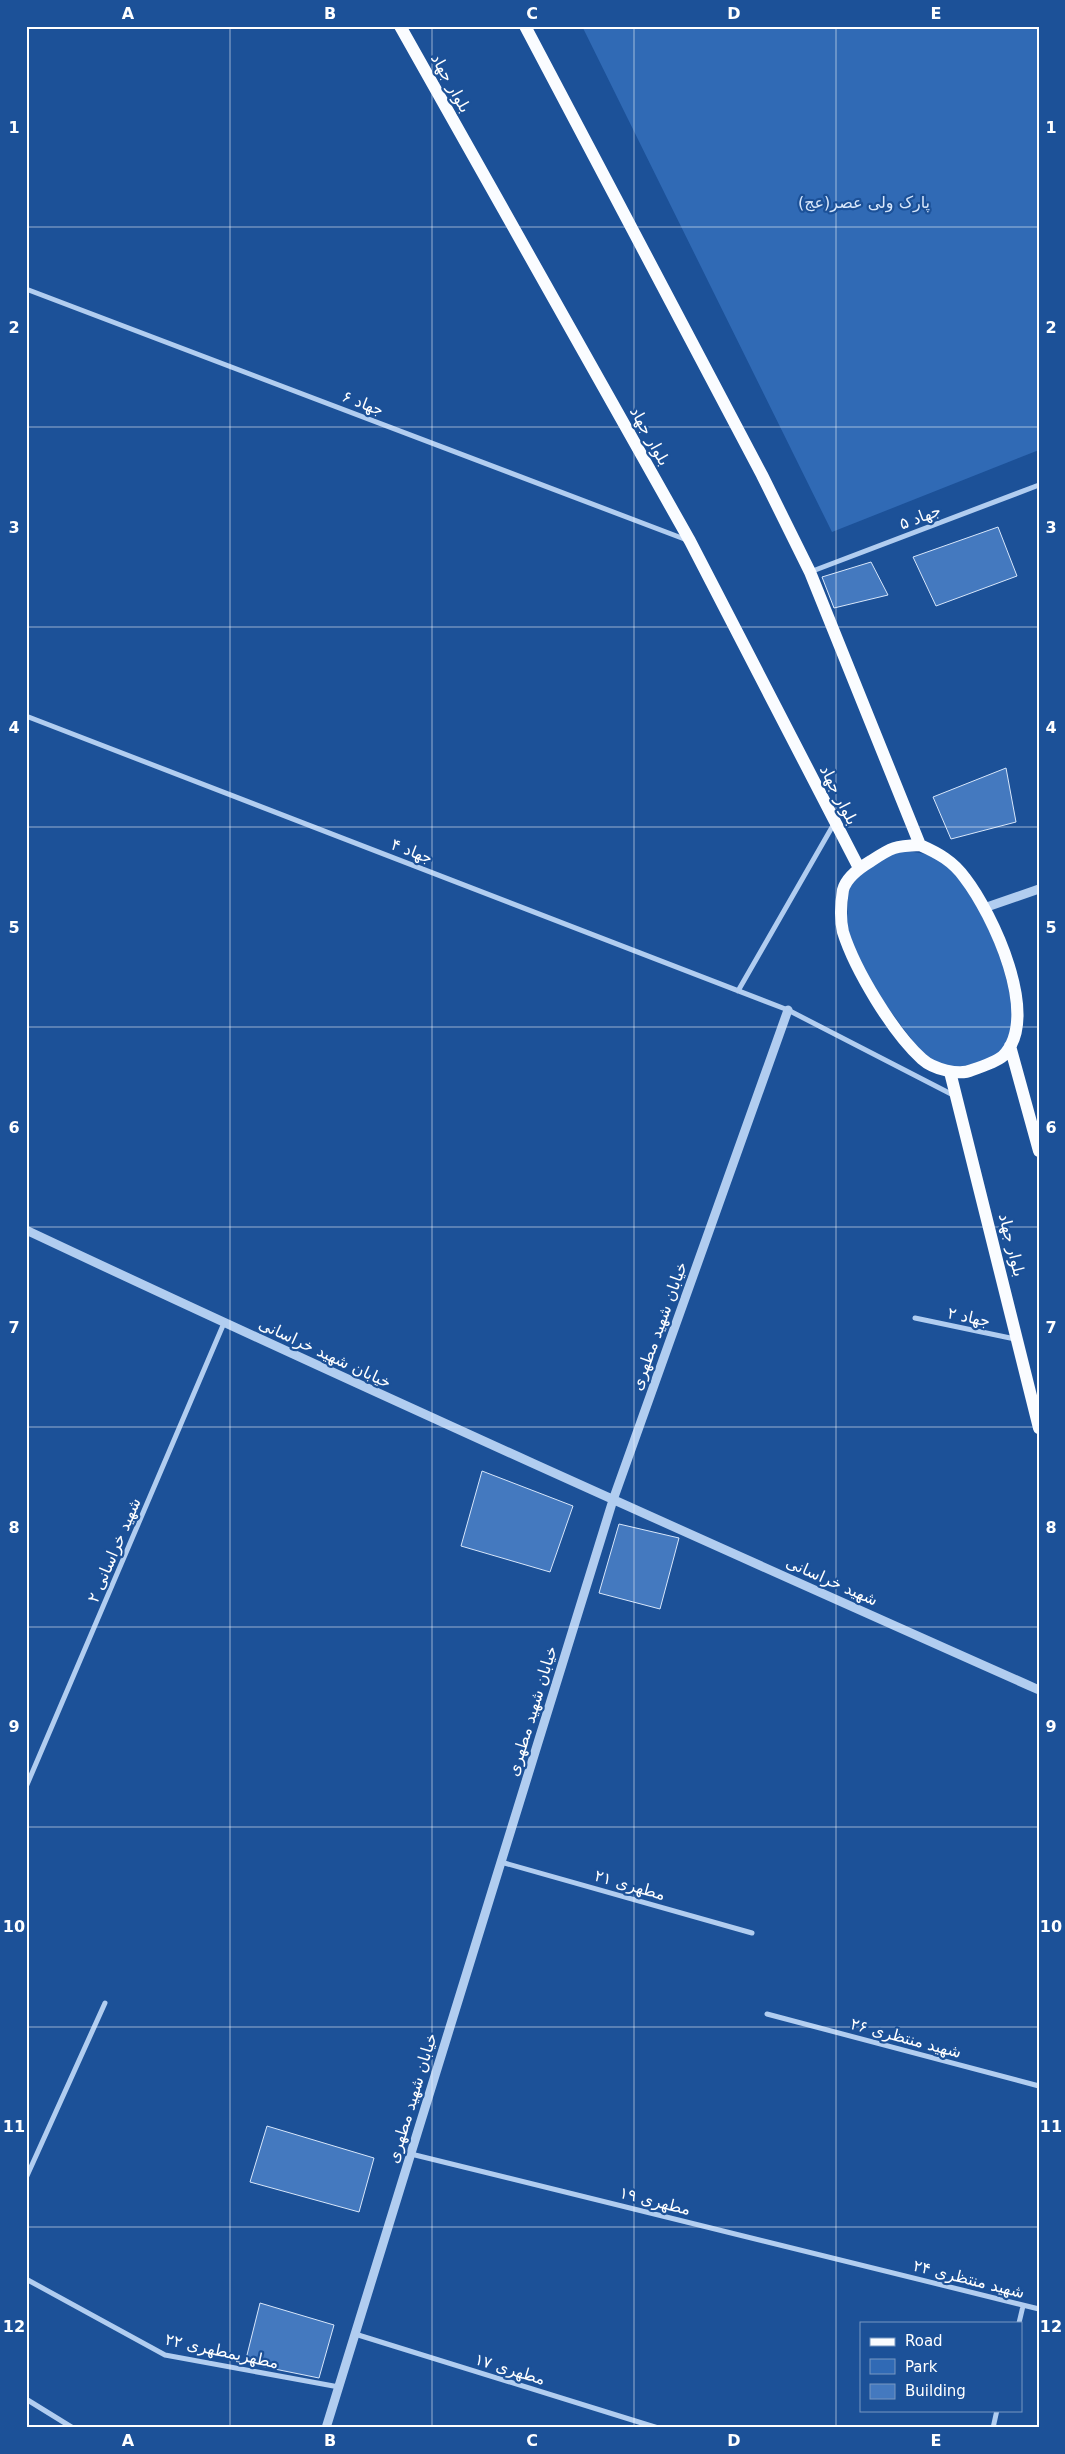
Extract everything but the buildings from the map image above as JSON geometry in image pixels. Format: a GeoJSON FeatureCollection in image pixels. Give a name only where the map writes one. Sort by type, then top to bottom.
{"type":"FeatureCollection","features":[{"type":"Feature","properties":{"kind":"main road","name":"بلوار جهاد"},"geometry":{"type":"LineString","coordinates":[[400,26],[690,541],[859,868]]}},
{"type":"Feature","properties":{"kind":"main road"},"geometry":{"type":"LineString","coordinates":[[525,26],[757,466],[810,572],[920,845]]}},
{"type":"Feature","properties":{"kind":"main road"},"geometry":{"type":"LineString","coordinates":[[920,845],[945,856],[965,877],[984,908],[1009,962],[1015,990],[1016,1024],[1010,1046],[1002,1057],[970,1072],[950,1072],[923,1061],[893,1025],[864,978],[843,931],[841,910],[844,888],[859,868],[895,846],[920,845]]}},
{"type":"Feature","properties":{"kind":"main road"},"geometry":{"type":"LineString","coordinates":[[1010,1046],[1039,1151]]}},
{"type":"Feature","properties":{"kind":"main road","name":"بلوار جهاد"},"geometry":{"type":"LineString","coordinates":[[950,1072],[959,1098],[1039,1428]]}},
{"type":"Feature","properties":{"kind":"street","name":"جهاد ۶"},"geometry":{"type":"LineString","coordinates":[[26,289],[690,541]]}},
{"type":"Feature","properties":{"kind":"street","name":"جهاد ۵"},"geometry":{"type":"LineString","coordinates":[[810,572],[1039,485]]}},
{"type":"Feature","properties":{"kind":"street","name":"جهاد ۴"},"geometry":{"type":"LineString","coordinates":[[26,716],[788,1010],[959,1098]]}},
{"type":"Feature","properties":{"kind":"street"},"geometry":{"type":"LineString","coordinates":[[738,991],[835,822]]}},
{"type":"Feature","properties":{"kind":"street"},"geometry":{"type":"LineString","coordinates":[[984,908],[1039,889]]}},
{"type":"Feature","properties":{"kind":"street","name":"خیابان شهید مطهری"},"geometry":{"type":"LineString","coordinates":[[326,2428],[613,1500],[788,1010]]}},
{"type":"Feature","properties":{"kind":"street","name":"خیابان شهید خراسانی"},"geometry":{"type":"LineString","coordinates":[[26,1230],[224,1323],[613,1500]]}},
{"type":"Feature","properties":{"kind":"street","name":"جهاد ۲"},"geometry":{"type":"LineString","coordinates":[[915,1318],[1018,1340]]}},
{"type":"Feature","properties":{"kind":"street","name":"شهید خراسانی ۲"},"geometry":{"type":"LineString","coordinates":[[26,1787],[224,1323]]}},
{"type":"Feature","properties":{"kind":"street","name":"شهید خراسانی"},"geometry":{"type":"LineString","coordinates":[[613,1500],[1039,1690]]}},
{"type":"Feature","properties":{"kind":"street","name":"مطهری ۲۱"},"geometry":{"type":"LineString","coordinates":[[501,1862],[752,1933]]}},
{"type":"Feature","properties":{"kind":"street"},"geometry":{"type":"LineString","coordinates":[[26,2178],[105,2003]]}},
{"type":"Feature","properties":{"kind":"street","name":"شهید منتظری ۲۶"},"geometry":{"type":"LineString","coordinates":[[768,2014],[1039,2086]]}},
{"type":"Feature","properties":{"kind":"street","name":"مطهری ۱۹"},"geometry":{"type":"LineString","coordinates":[[410,2154],[893,2273]]}},
{"type":"Feature","properties":{"kind":"street","name":"شهید منتظری ۲۴"},"geometry":{"type":"LineString","coordinates":[[893,2273],[1039,2309]]}},
{"type":"Feature","properties":{"kind":"street","name":"مطهریمطهری ۲۲"},"geometry":{"type":"LineString","coordinates":[[26,2279],[165,2355],[339,2387]]}},
{"type":"Feature","properties":{"kind":"street"},"geometry":{"type":"LineString","coordinates":[[1019,2322],[1023,2306]]}},
{"type":"Feature","properties":{"kind":"street","name":"مطهری ۱۷"},"geometry":{"type":"LineString","coordinates":[[355,2334],[658,2428]]}},
{"type":"Feature","properties":{"kind":"street"},"geometry":{"type":"LineString","coordinates":[[26,2399],[73,2428]]}},
{"type":"Feature","properties":{"kind":"street"},"geometry":{"type":"LineString","coordinates":[[993,2428],[997,2412]]}},
{"type":"Feature","properties":{"kind":"green space","name":"پارک ولی عصر(عج)"},"geometry":{"type":"Polygon","coordinates":[[[582,26],[1039,26],[1039,450],[832,532],[582,26]]]}},
{"type":"Feature","properties":{"kind":"green space"},"geometry":{"type":"Polygon","coordinates":[[[897,850],[930,856],[953,871],[970,893],[993,939],[1003,966],[1012,1018],[1009,1039],[998,1053],[981,1062],[971,1065],[950,1066],[932,1061],[922,1053],[874,986],[853,944],[847,923],[850,888],[865,871],[897,850]]]}}]}
